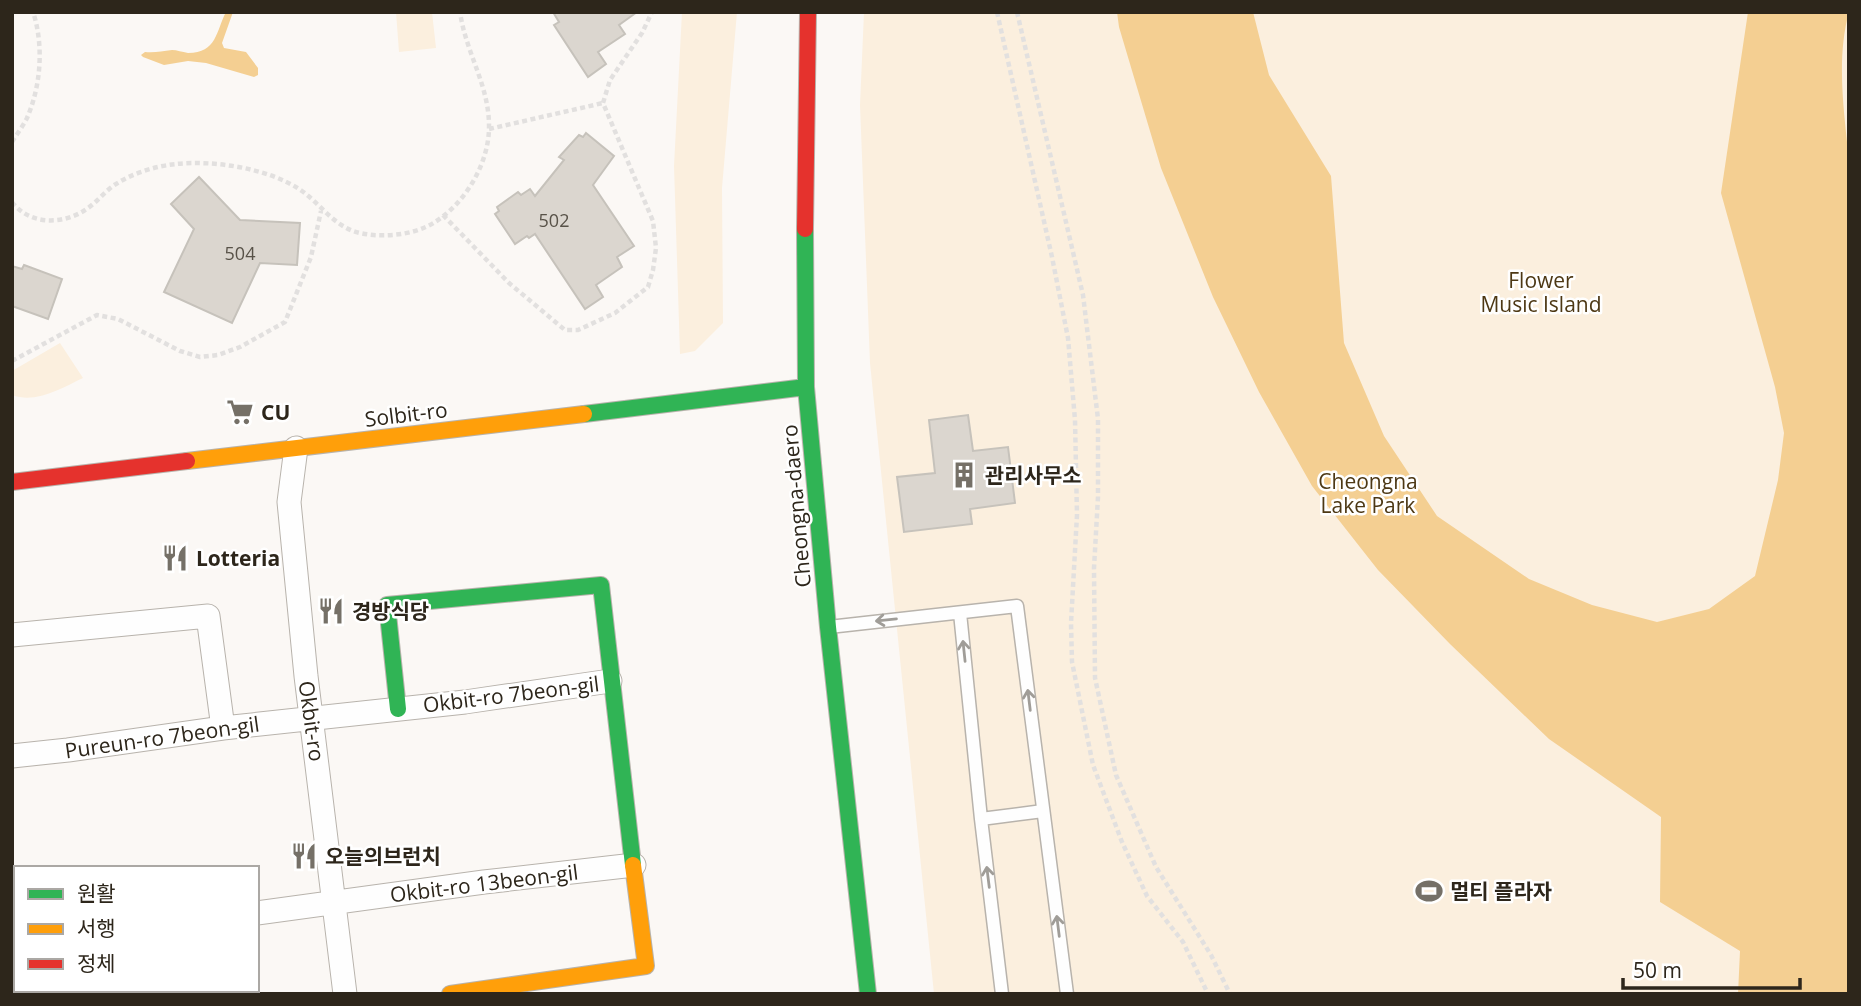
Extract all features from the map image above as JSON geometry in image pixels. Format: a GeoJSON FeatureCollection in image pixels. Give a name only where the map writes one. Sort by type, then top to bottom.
{"type":"FeatureCollection","features":[{"type":"Feature","properties":{"kind":"street","name":"Cheongna-daero"},"geometry":{"type":"LineString","coordinates":[[808,12],[804,280],[806,387],[828,626],[868,994]]}},
{"type":"Feature","properties":{"kind":"street","name":"Solbit-ro"},"geometry":{"type":"LineString","coordinates":[[12,482],[806,387]]}},
{"type":"Feature","properties":{"kind":"street","name":"Okbit-ro"},"geometry":{"type":"LineString","coordinates":[[296,448],[289,502],[311,718],[345,994]]}},
{"type":"Feature","properties":{"kind":"street"},"geometry":{"type":"LineString","coordinates":[[398,709],[387,605],[601,585],[610,681]]}},
{"type":"Feature","properties":{"kind":"street"},"geometry":{"type":"LineString","coordinates":[[12,635],[208,616],[223,728]]}},
{"type":"Feature","properties":{"kind":"street","name":"Okbit-ro 7beon-gil"},"geometry":{"type":"LineString","coordinates":[[311,718],[610,681],[646,966],[450,994]]}},
{"type":"Feature","properties":{"kind":"street","name":"Pureun-ro 7beon-gil"},"geometry":{"type":"LineString","coordinates":[[12,756],[311,718]]}},
{"type":"Feature","properties":{"kind":"street","name":"Okbit-ro 13beon-gil"},"geometry":{"type":"LineString","coordinates":[[259,913],[634,865]]}},
{"type":"Feature","properties":{"kind":"lane"},"geometry":{"type":"LineString","coordinates":[[828,626],[1017,606],[1067,994]]}},
{"type":"Feature","properties":{"kind":"lane"},"geometry":{"type":"LineString","coordinates":[[960,613],[1002,994]]}},
{"type":"Feature","properties":{"kind":"lane"},"geometry":{"type":"LineString","coordinates":[[981,819],[1043,811]]}},
{"type":"Feature","properties":{"kind":"path"},"geometry":{"type":"LineString","coordinates":[[12,142],[27,118],[36,87],[40,60],[33,12]]}},
{"type":"Feature","properties":{"kind":"path"},"geometry":{"type":"LineString","coordinates":[[12,202],[18,210],[35,219],[55,221],[69,218],[86,209],[114,185],[128,177],[171,165],[192,163],[234,167],[281,180],[300,189],[330,218],[350,230],[368,235],[414,230],[434,223],[469,187],[480,170],[487,151],[487,103],[481,77],[464,37],[460,12]]}},
{"type":"Feature","properties":{"kind":"path"},"geometry":{"type":"LineString","coordinates":[[443,215],[509,283],[565,330],[578,330],[615,313],[648,287],[656,248],[653,221],[603,103],[610,80],[642,33],[652,12]]}},
{"type":"Feature","properties":{"kind":"path"},"geometry":{"type":"LineString","coordinates":[[997,12],[1068,338],[1075,420],[1077,514],[1071,623],[1072,662],[1093,765],[1122,842],[1147,896],[1183,942],[1208,994]]}},
{"type":"Feature","properties":{"kind":"path"},"geometry":{"type":"LineString","coordinates":[[1017,12],[1083,295],[1098,419],[1094,568],[1095,678],[1116,775],[1156,867],[1211,955],[1230,994]]}},
{"type":"Feature","properties":{"kind":"path"},"geometry":{"type":"LineString","coordinates":[[489,129],[603,103]]}},
{"type":"Feature","properties":{"kind":"path"},"geometry":{"type":"LineString","coordinates":[[12,360],[97,315],[118,319],[180,351],[200,357],[218,355],[240,347],[285,322],[311,257],[321,210]]}},
{"type":"Feature","properties":{"kind":"green space"},"geometry":{"type":"Polygon","coordinates":[[[396,12],[432,12],[436,48],[399,52],[396,12]]]}},
{"type":"Feature","properties":{"kind":"green space"},"geometry":{"type":"Polygon","coordinates":[[[682,12],[737,12],[722,188],[723,323],[695,351],[680,354],[674,166],[682,12]]]}},
{"type":"Feature","properties":{"kind":"green space","name":"Cheongna Lake Park"},"geometry":{"type":"Polygon","coordinates":[[[864,12],[1849,12],[1849,994],[934,994],[870,363],[860,105],[864,12]]]}},
{"type":"Feature","properties":{"kind":"green space"},"geometry":{"type":"Polygon","coordinates":[[[60,343],[83,378],[39,396],[30,398],[12,395],[12,371],[60,343]]]}},
{"type":"Feature","properties":{"kind":"shaded area"},"geometry":{"type":"Polygon","coordinates":[[[226,12],[233,12],[222,43],[224,48],[246,52],[258,68],[258,75],[254,77],[206,63],[188,61],[164,65],[141,55],[145,52],[172,50],[188,53],[205,49],[214,40],[226,12]]]}},
{"type":"Feature","properties":{"kind":"shaded area"},"geometry":{"type":"Polygon","coordinates":[[[1117,12],[1253,12],[1269,75],[1331,176],[1344,343],[1384,436],[1437,516],[1529,579],[1592,605],[1657,622],[1709,609],[1755,576],[1778,480],[1784,433],[1775,387],[1721,193],[1748,12],[1849,12],[1842,67],[1849,160],[1849,994],[1738,994],[1740,951],[1660,902],[1661,817],[1549,739],[1378,570],[1312,486],[1259,392],[1213,297],[1161,168],[1119,27],[1117,12]]]}},
{"type":"Feature","properties":{"kind":"building"},"geometry":{"type":"Polygon","coordinates":[[[553,12],[637,12],[619,25],[625,34],[598,52],[606,64],[588,77],[554,25],[559,22],[553,12]]]}},
{"type":"Feature","properties":{"kind":"building"},"geometry":{"type":"Polygon","coordinates":[[[586,133],[614,156],[593,185],[634,246],[617,257],[622,267],[596,285],[603,297],[585,309],[535,234],[515,244],[495,214],[499,211],[497,207],[518,192],[521,195],[530,189],[535,196],[564,160],[559,157],[579,135],[583,137],[586,133]]]}},
{"type":"Feature","properties":{"kind":"building"},"geometry":{"type":"Polygon","coordinates":[[[199,177],[240,220],[300,223],[297,265],[260,263],[232,323],[164,292],[194,229],[171,204],[199,177]]]}},
{"type":"Feature","properties":{"kind":"building"},"geometry":{"type":"Polygon","coordinates":[[[24,265],[62,279],[48,319],[12,306],[12,266],[22,269],[24,265]]]}},
{"type":"Feature","properties":{"kind":"building","name":"관리사무소"},"geometry":{"type":"Polygon","coordinates":[[[968,415],[973,451],[1008,447],[1015,503],[970,509],[972,524],[904,532],[897,477],[935,473],[929,420],[968,415]]]}},
{"type":"Feature","properties":{"kind":"traffic: fast"},"geometry":{"type":"LineString","coordinates":[[805,229],[806,387],[828,627],[868,994]]}},
{"type":"Feature","properties":{"kind":"traffic: fast"},"geometry":{"type":"LineString","coordinates":[[584,414],[806,387]]}},
{"type":"Feature","properties":{"kind":"traffic: fast"},"geometry":{"type":"LineString","coordinates":[[398,709],[387,605],[601,585],[633,865]]}},
{"type":"Feature","properties":{"kind":"traffic: slow"},"geometry":{"type":"LineString","coordinates":[[187,461],[584,414]]}},
{"type":"Feature","properties":{"kind":"traffic: slow"},"geometry":{"type":"LineString","coordinates":[[450,994],[646,966],[633,865]]}},
{"type":"Feature","properties":{"kind":"traffic: jam"},"geometry":{"type":"LineString","coordinates":[[805,229],[808,12]]}},
{"type":"Feature","properties":{"kind":"traffic: jam"},"geometry":{"type":"LineString","coordinates":[[12,482],[187,461]]}},
{"type":"Feature","properties":{"kind":"place","name":"CU"},"geometry":{"type":"Point","coordinates":[240,412]}},
{"type":"Feature","properties":{"kind":"place","name":"관리사무소"},"geometry":{"type":"Point","coordinates":[964,475]}},
{"type":"Feature","properties":{"kind":"place","name":"Lotteria"},"geometry":{"type":"Point","coordinates":[175,558]}},
{"type":"Feature","properties":{"kind":"place","name":"경방식당"},"geometry":{"type":"Point","coordinates":[331,611]}},
{"type":"Feature","properties":{"kind":"place","name":"오늘의브런치"},"geometry":{"type":"Point","coordinates":[304,856]}},
{"type":"Feature","properties":{"kind":"place","name":"멀티 플라자"},"geometry":{"type":"Point","coordinates":[1429,891]}},
{"type":"Feature","properties":{"kind":"park label","name":"Flower Music Island"},"geometry":{"type":"Point","coordinates":[1541,292]}}]}
